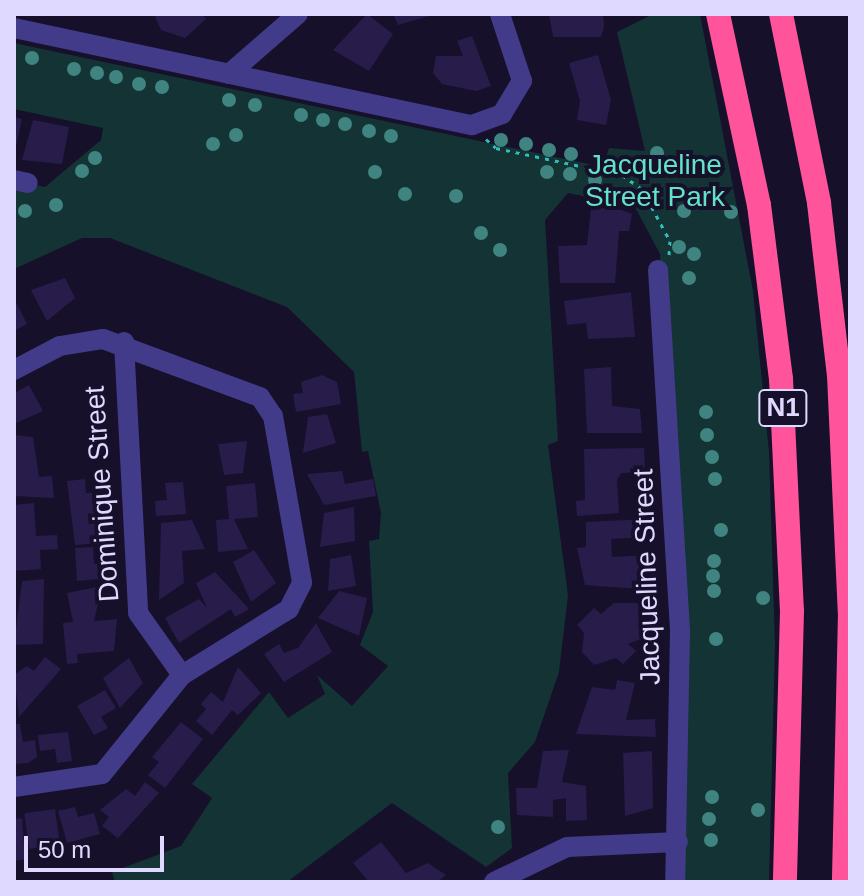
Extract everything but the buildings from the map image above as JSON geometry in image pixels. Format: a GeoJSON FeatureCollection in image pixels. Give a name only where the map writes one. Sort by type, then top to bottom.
{"type":"FeatureCollection","features":[{"type":"Feature","properties":{"kind":"highway","name":"N1"},"geometry":{"type":"LineString","coordinates":[[718,14],[759,205],[781,379],[792,611],[785,882]]}},
{"type":"Feature","properties":{"kind":"highway","name":"N1"},"geometry":{"type":"LineString","coordinates":[[781,14],[819,203],[839,375],[850,613],[844,882]]}},
{"type":"Feature","properties":{"kind":"street"},"geometry":{"type":"LineString","coordinates":[[18,29],[40,14]]}},
{"type":"Feature","properties":{"kind":"street"},"geometry":{"type":"LineString","coordinates":[[229,74],[298,14]]}},
{"type":"Feature","properties":{"kind":"street"},"geometry":{"type":"LineString","coordinates":[[18,29],[472,125],[502,114],[522,81],[500,14]]}},
{"type":"Feature","properties":{"kind":"street","name":"Jacqueline Street"},"geometry":{"type":"LineString","coordinates":[[658,270],[680,632],[675,882]]}},
{"type":"Feature","properties":{"kind":"street"},"geometry":{"type":"LineString","coordinates":[[14,370],[82,340],[124,342],[265,404],[297,553],[296,603],[182,675],[102,774],[14,787]]}},
{"type":"Feature","properties":{"kind":"street","name":"Dominique Street"},"geometry":{"type":"LineString","coordinates":[[124,342],[138,613],[182,675]]}},
{"type":"Feature","properties":{"kind":"street"},"geometry":{"type":"LineString","coordinates":[[494,882],[567,847],[678,842]]}},
{"type":"Feature","properties":{"kind":"path"},"geometry":{"type":"LineString","coordinates":[[472,125],[496,148],[622,175],[642,189],[670,241],[658,270]]}},
{"type":"Feature","properties":{"kind":"green space","name":"Jacqueline Street Park"},"geometry":{"type":"Polygon","coordinates":[[[653,14],[700,14],[753,291],[769,452],[775,645],[769,882],[683,882],[660,254],[635,207],[568,193],[545,220],[558,441],[548,445],[568,595],[559,672],[535,742],[508,773],[512,848],[486,867],[392,803],[287,882],[115,882],[112,872],[181,846],[212,798],[192,784],[269,692],[288,718],[325,694],[317,675],[352,706],[388,666],[360,645],[373,612],[369,541],[379,539],[381,513],[368,451],[362,452],[354,372],[287,307],[110,238],[82,238],[14,269],[14,181],[45,187],[101,140],[103,128],[14,109],[14,43],[603,167],[609,148],[645,151],[617,32],[653,14]]]}}]}
